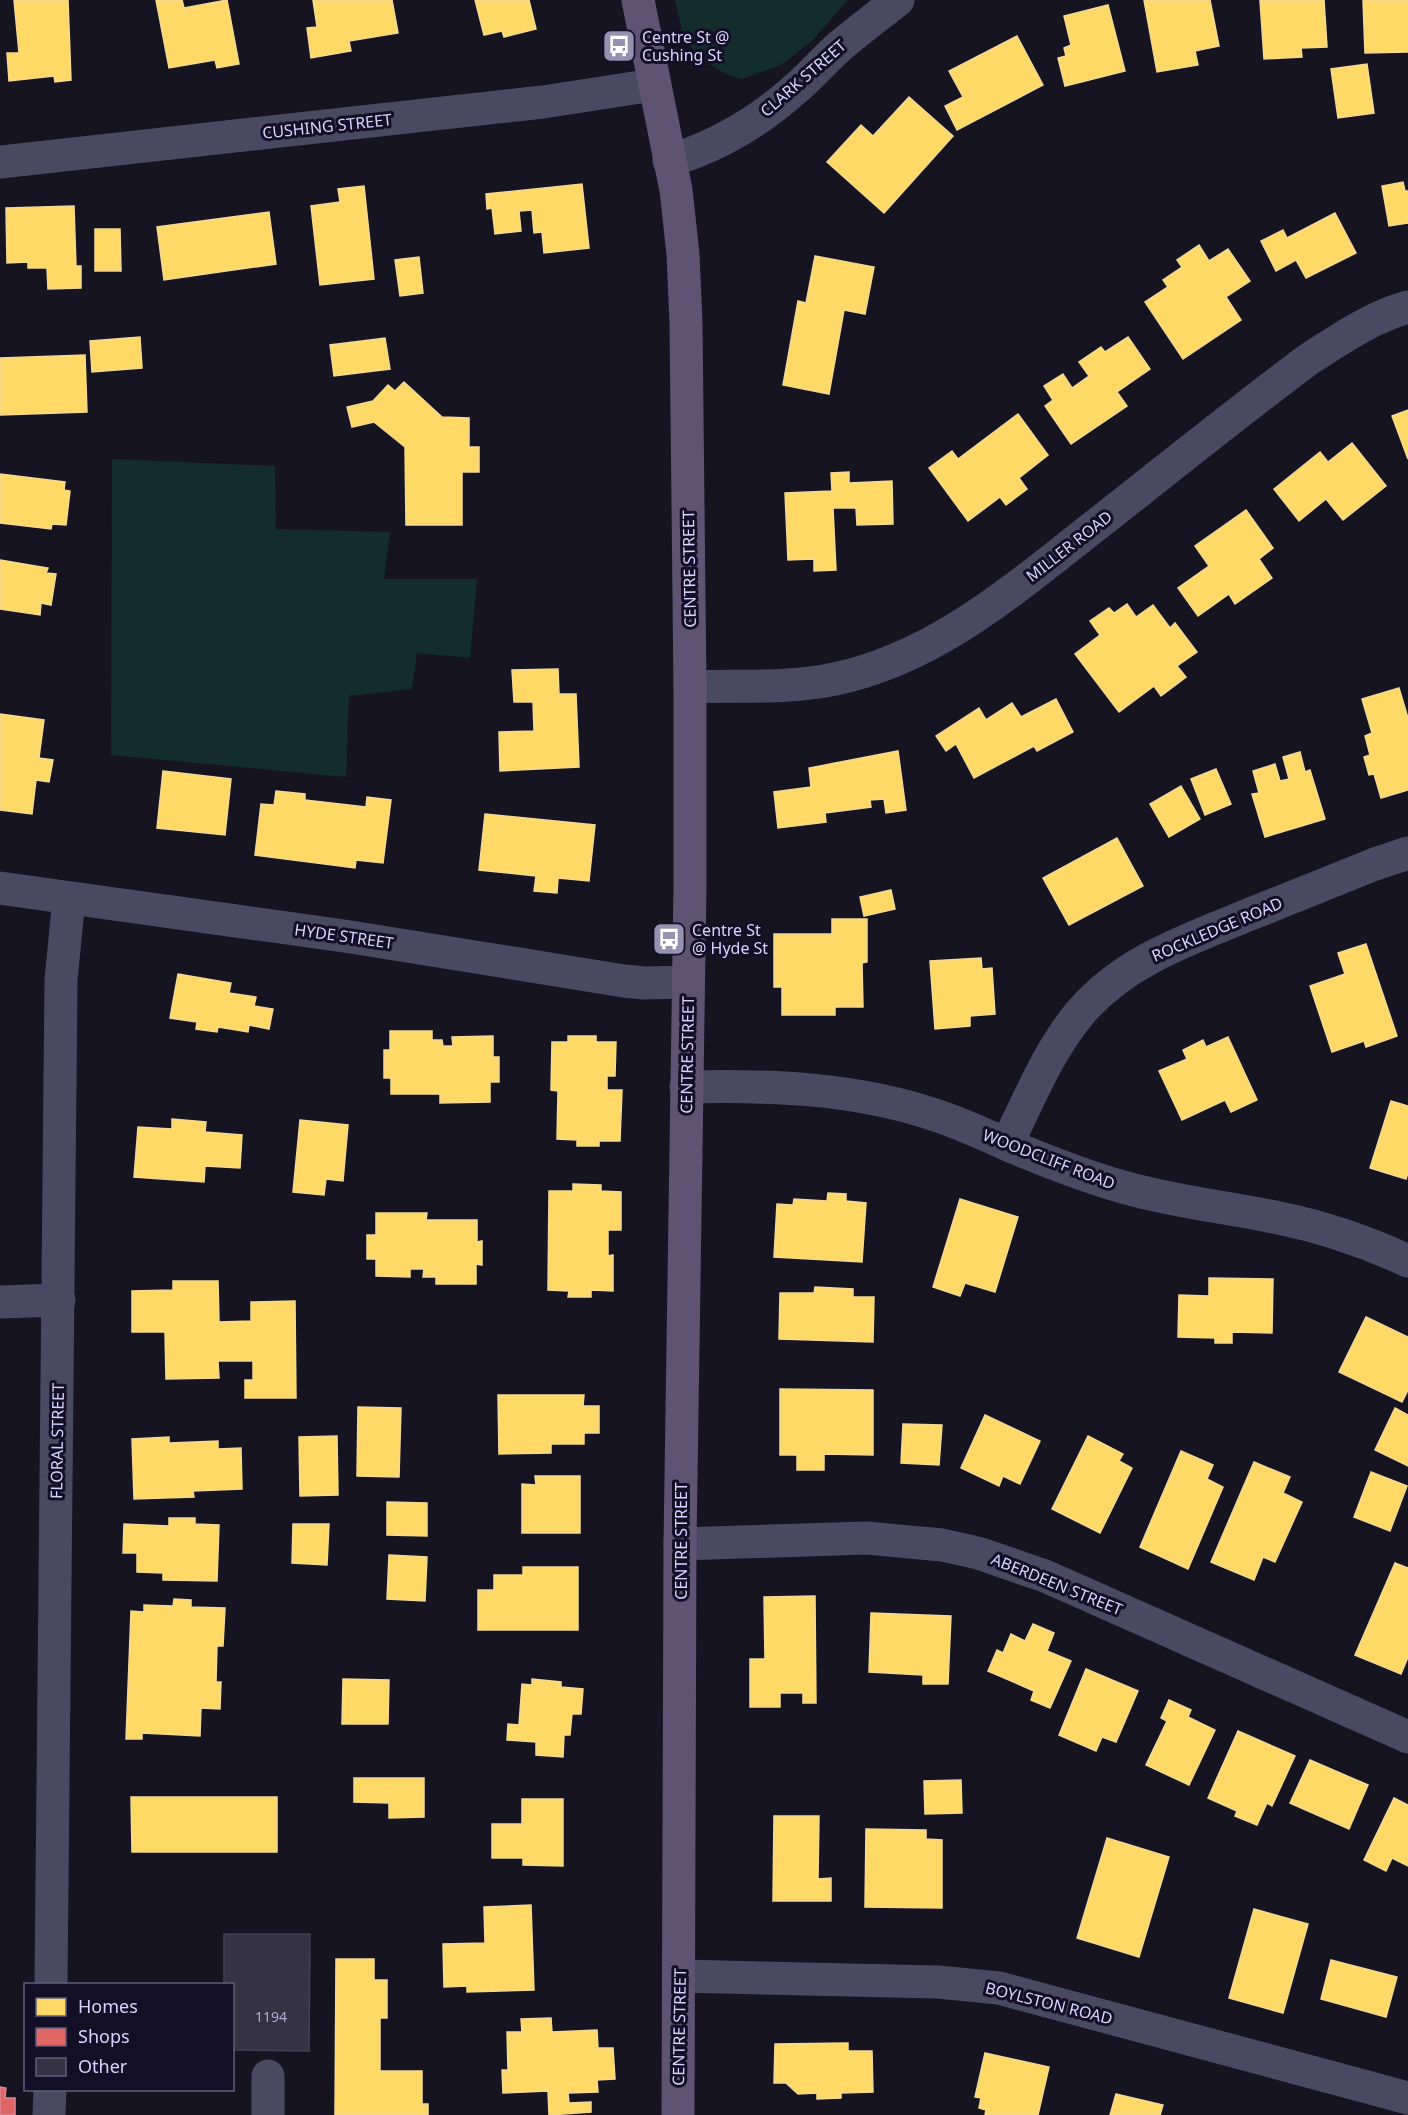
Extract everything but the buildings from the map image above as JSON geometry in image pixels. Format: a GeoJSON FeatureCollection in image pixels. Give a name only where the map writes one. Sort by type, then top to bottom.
{"type":"FeatureCollection","features":[{"type":"Feature","properties":{"kind":"main road","name":"CENTRE STREET"},"geometry":{"type":"LineString","coordinates":[[638,0],[680,221],[685,287],[690,687],[680,1544],[678,2115]]}},
{"type":"Feature","properties":{"kind":"street","name":"CLARK STREET"},"geometry":{"type":"LineString","coordinates":[[669,161],[693,154],[744,128],[792,92],[840,46],[898,0]]}},
{"type":"Feature","properties":{"kind":"street","name":"CUSHING STREET"},"geometry":{"type":"LineString","coordinates":[[0,162],[543,102],[653,85]]}},
{"type":"Feature","properties":{"kind":"street","name":"MILLER ROAD"},"geometry":{"type":"LineString","coordinates":[[690,687],[805,684],[836,679],[903,657],[940,640],[1013,590],[1310,359],[1340,339],[1372,322],[1408,307]]}},
{"type":"Feature","properties":{"kind":"street","name":"ROCKLEDGE ROAD"},"geometry":{"type":"LineString","coordinates":[[1007,1144],[1063,1035],[1101,992],[1124,974],[1147,958],[1179,942],[1408,853]]}},
{"type":"Feature","properties":{"kind":"street","name":"HYDE STREET"},"geometry":{"type":"LineString","coordinates":[[0,888],[351,937],[624,981],[688,982]]}},
{"type":"Feature","properties":{"kind":"street","name":"FLORAL STREET"},"geometry":{"type":"LineString","coordinates":[[51,1983],[61,980],[69,898]]}},
{"type":"Feature","properties":{"kind":"street","name":"WOODCLIFF ROAD"},"geometry":{"type":"LineString","coordinates":[[686,1087],[759,1086],[836,1093],[907,1106],[941,1117],[1064,1167],[1125,1188],[1313,1225],[1408,1261]]}},
{"type":"Feature","properties":{"kind":"street"},"geometry":{"type":"LineString","coordinates":[[0,1302],[59,1300]]}},
{"type":"Feature","properties":{"kind":"street","name":"ABERDEEN STREET"},"geometry":{"type":"LineString","coordinates":[[680,1544],[867,1538],[942,1545],[978,1553],[1045,1576],[1408,1737]]}},
{"type":"Feature","properties":{"kind":"street","name":"BOYLSTON ROAD"},"geometry":{"type":"LineString","coordinates":[[680,1976],[927,1981],[999,1988],[1408,2098]]}},
{"type":"Feature","properties":{"kind":"street"},"geometry":{"type":"LineString","coordinates":[[268,2076],[268,2115]]}},
{"type":"Feature","properties":{"kind":"street"},"geometry":{"type":"LineString","coordinates":[[49,2115],[50,2091]]}},
{"type":"Feature","properties":{"kind":"green space"},"geometry":{"type":"Polygon","coordinates":[[[675,0],[848,0],[812,41],[781,65],[742,79],[726,74],[703,60],[684,39],[675,0]]]}},
{"type":"Feature","properties":{"kind":"green space"},"geometry":{"type":"Polygon","coordinates":[[[112,459],[275,466],[276,529],[390,532],[384,579],[477,579],[470,658],[417,653],[412,689],[349,696],[346,777],[111,755],[112,459]]]}},
{"type":"Feature","properties":{"kind":"place","name":"Centre St @ Cushing St"},"geometry":{"type":"Point","coordinates":[619,46]}},
{"type":"Feature","properties":{"kind":"place","name":"Centre St @ Hyde St"},"geometry":{"type":"Point","coordinates":[669,939]}}]}
